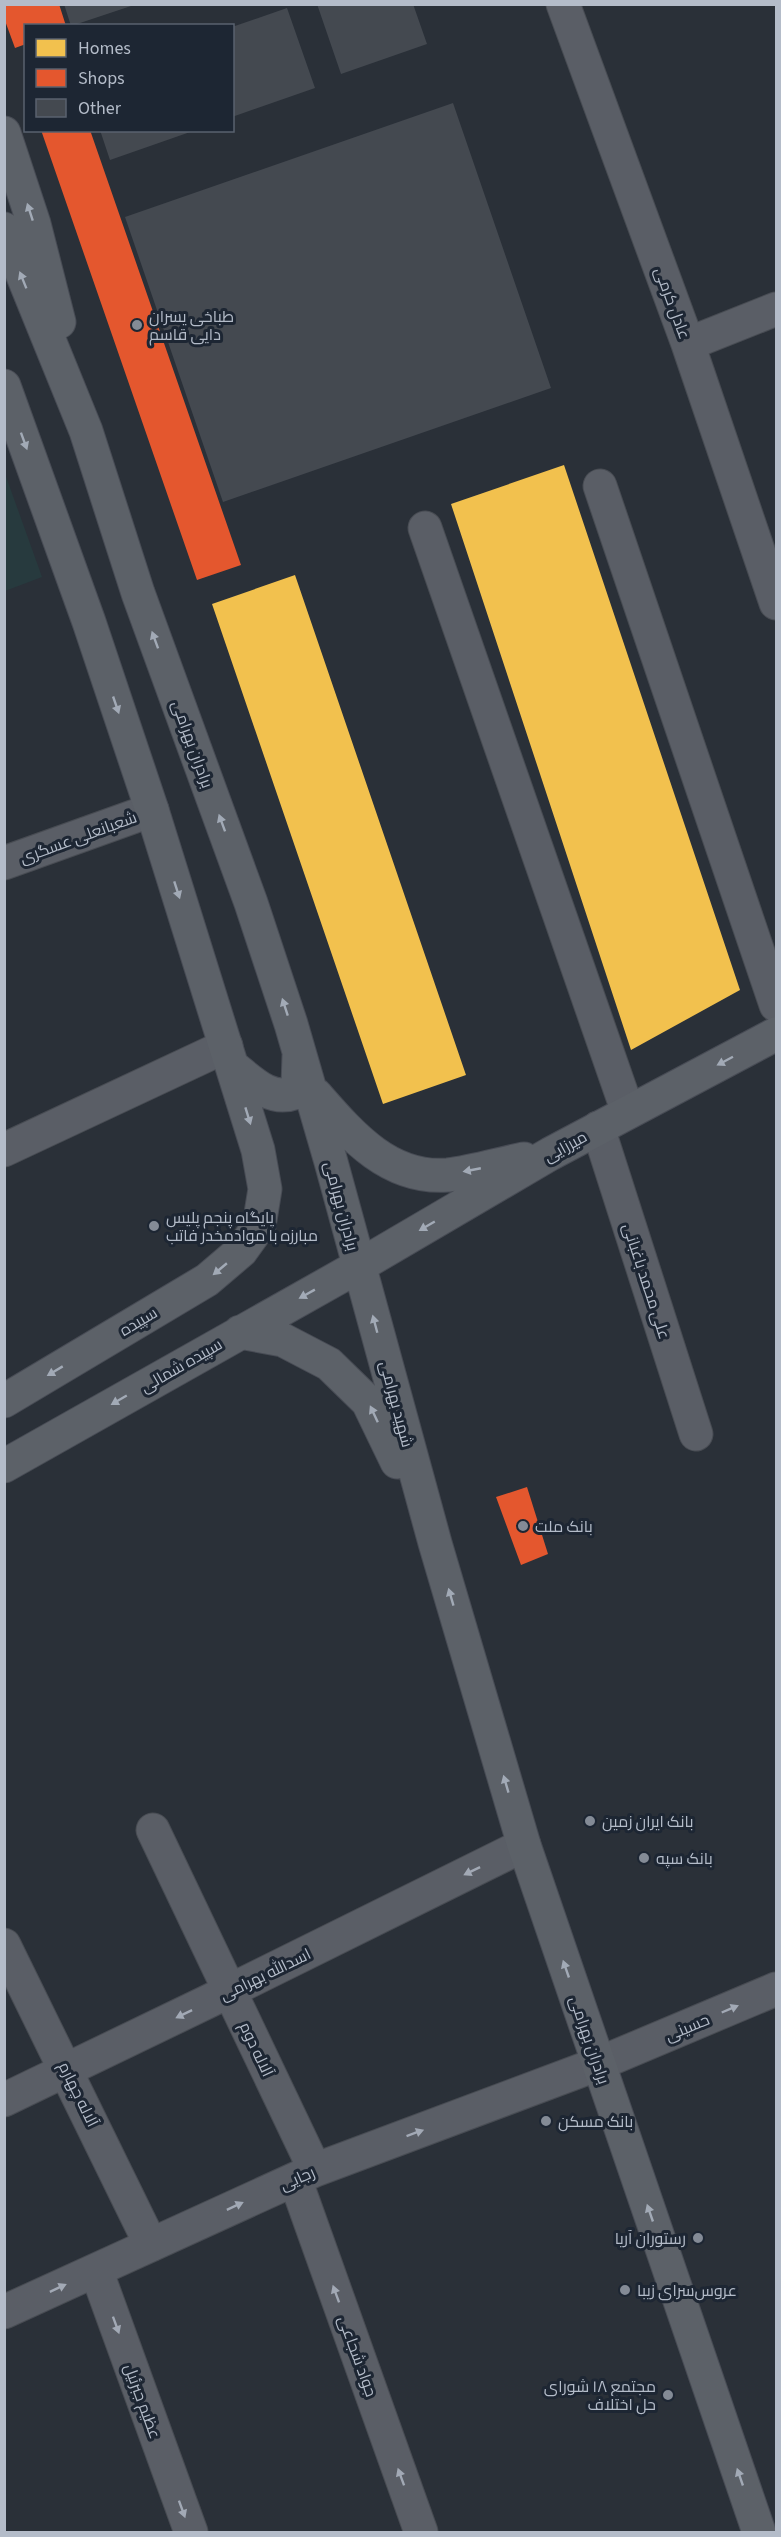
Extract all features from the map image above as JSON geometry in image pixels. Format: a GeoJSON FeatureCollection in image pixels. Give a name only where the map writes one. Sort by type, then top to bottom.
{"type":"FeatureCollection","features":[{"type":"Feature","properties":{"kind":"main road"},"geometry":{"type":"LineString","coordinates":[[4,133],[34,224],[86,431]]}},
{"type":"Feature","properties":{"kind":"main road","name":"برادران بهرامی"},"geometry":{"type":"LineString","coordinates":[[4,229],[86,431],[138,593],[254,914],[309,1086],[358,1266]]}},
{"type":"Feature","properties":{"kind":"main road"},"geometry":{"type":"LineString","coordinates":[[4,386],[85,611],[152,810],[229,1056],[259,1087],[274,1095],[286,1096],[294,1093],[298,1085],[299,1055]]}},
{"type":"Feature","properties":{"kind":"main road","name":"میرزایی"},"geometry":{"type":"LineString","coordinates":[[358,1266],[550,1154],[777,1034]]}},
{"type":"Feature","properties":{"kind":"main road","name":"سپیده"},"geometry":{"type":"LineString","coordinates":[[4,1401],[207,1280],[241,1251],[259,1226],[265,1189],[258,1150],[229,1056]]}},
{"type":"Feature","properties":{"kind":"main road"},"geometry":{"type":"LineString","coordinates":[[309,1086],[363,1144],[390,1164],[415,1173],[447,1175],[550,1154]]}},
{"type":"Feature","properties":{"kind":"main road","name":"سپیده شمالی"},"geometry":{"type":"LineString","coordinates":[[4,1466],[358,1266]]}},
{"type":"Feature","properties":{"kind":"main road","name":"شهید بهرامی"},"geometry":{"type":"LineString","coordinates":[[358,1266],[435,1543]]}},
{"type":"Feature","properties":{"kind":"main road"},"geometry":{"type":"LineString","coordinates":[[240,1332],[283,1340],[328,1364],[368,1402],[435,1543]]}},
{"type":"Feature","properties":{"kind":"main road","name":"برادران بهرامی"},"geometry":{"type":"LineString","coordinates":[[435,1543],[524,1845],[759,2532]]}},
{"type":"Feature","properties":{"kind":"street","name":"عادل کرمی"},"geometry":{"type":"LineString","coordinates":[[563,4],[688,344],[777,603]]}},
{"type":"Feature","properties":{"kind":"street"},"geometry":{"type":"LineString","coordinates":[[688,344],[777,309]]}},
{"type":"Feature","properties":{"kind":"street"},"geometry":{"type":"LineString","coordinates":[[600,486],[777,1005]]}},
{"type":"Feature","properties":{"kind":"street"},"geometry":{"type":"LineString","coordinates":[[425,528],[628,1112]]}},
{"type":"Feature","properties":{"kind":"street","name":"شعبانعلی عسگری"},"geometry":{"type":"LineString","coordinates":[[4,863],[152,810]]}},
{"type":"Feature","properties":{"kind":"street"},"geometry":{"type":"LineString","coordinates":[[4,1150],[229,1056]]}},
{"type":"Feature","properties":{"kind":"street","name":"علی محمد باغبانی"},"geometry":{"type":"LineString","coordinates":[[598,1128],[696,1434]]}},
{"type":"Feature","properties":{"kind":"street","name":"آلاله دوم"},"geometry":{"type":"LineString","coordinates":[[153,1830],[230,1991],[305,2174]]}},
{"type":"Feature","properties":{"kind":"street","name":"اسدالله بهرامی"},"geometry":{"type":"LineString","coordinates":[[4,2100],[524,1845]]}},
{"type":"Feature","properties":{"kind":"street","name":"آلاله چهارم"},"geometry":{"type":"LineString","coordinates":[[4,1945],[151,2245]]}},
{"type":"Feature","properties":{"kind":"street","name":"حسینی"},"geometry":{"type":"LineString","coordinates":[[598,2064],[777,1989]]}},
{"type":"Feature","properties":{"kind":"street","name":"رجایی"},"geometry":{"type":"LineString","coordinates":[[4,2312],[305,2174],[598,2064]]}},
{"type":"Feature","properties":{"kind":"street","name":"جواد شجاعی"},"geometry":{"type":"LineString","coordinates":[[305,2174],[421,2532]]}},
{"type":"Feature","properties":{"kind":"street","name":"عظیم جبرئیل"},"geometry":{"type":"LineString","coordinates":[[96,2270],[191,2532]]}},
{"type":"Feature","properties":{"kind":"green space"},"geometry":{"type":"Polygon","coordinates":[[[4,471],[42,577],[5,591],[4,591],[4,471]]]}},
{"type":"Feature","properties":{"kind":"building: Homes"},"geometry":{"type":"Polygon","coordinates":[[[564,465],[740,990],[631,1050],[451,504],[564,465]]]}},
{"type":"Feature","properties":{"kind":"building: Homes"},"geometry":{"type":"Polygon","coordinates":[[[295,575],[466,1075],[383,1104],[212,604],[295,575]]]}},
{"type":"Feature","properties":{"kind":"building: Shops"},"geometry":{"type":"Polygon","coordinates":[[[4,4],[59,4],[65,24],[24,24],[24,45],[15,48],[4,18],[4,4]]]}},
{"type":"Feature","properties":{"kind":"building: Shops"},"geometry":{"type":"Polygon","coordinates":[[[42,132],[91,132],[241,565],[197,580],[42,132]]]}},
{"type":"Feature","properties":{"kind":"building: Shops","name":"بانک ملت"},"geometry":{"type":"Polygon","coordinates":[[[527,1487],[548,1554],[521,1565],[496,1497],[527,1487]]]}},
{"type":"Feature","properties":{"kind":"building: Other"},"geometry":{"type":"Polygon","coordinates":[[[64,4],[134,4],[77,24],[70,24],[64,4]]]}},
{"type":"Feature","properties":{"kind":"building: Other"},"geometry":{"type":"Polygon","coordinates":[[[317,4],[413,4],[427,44],[341,74],[317,4]]]}},
{"type":"Feature","properties":{"kind":"building: Other"},"geometry":{"type":"Polygon","coordinates":[[[287,8],[315,88],[234,116],[234,26],[287,8]]]}},
{"type":"Feature","properties":{"kind":"building: Other"},"geometry":{"type":"Polygon","coordinates":[[[453,103],[551,388],[223,502],[125,217],[453,103]]]}},
{"type":"Feature","properties":{"kind":"building: Other"},"geometry":{"type":"Polygon","coordinates":[[[101,132],[190,132],[110,160],[101,132]]]}},
{"type":"Feature","properties":{"kind":"place","name":"طباخی پسران دایی قاسم"},"geometry":{"type":"Point","coordinates":[137,325]}},
{"type":"Feature","properties":{"kind":"place","name":"پایگاه پنجم پلیس مبارزه با موادمخدر فاتب"},"geometry":{"type":"Point","coordinates":[154,1226]}},
{"type":"Feature","properties":{"kind":"place","name":"بانک ملت"},"geometry":{"type":"Point","coordinates":[523,1526]}},
{"type":"Feature","properties":{"kind":"place","name":"بانک ایران زمین"},"geometry":{"type":"Point","coordinates":[590,1821]}},
{"type":"Feature","properties":{"kind":"place","name":"بانک سپه"},"geometry":{"type":"Point","coordinates":[644,1858]}},
{"type":"Feature","properties":{"kind":"place","name":"بانک مسکن"},"geometry":{"type":"Point","coordinates":[546,2121]}},
{"type":"Feature","properties":{"kind":"place","name":"رستوران آریا"},"geometry":{"type":"Point","coordinates":[698,2238]}},
{"type":"Feature","properties":{"kind":"place","name":"عروس‌سرای زیبا"},"geometry":{"type":"Point","coordinates":[625,2290]}},
{"type":"Feature","properties":{"kind":"place","name":"مجتمع ۱۸ شورای حل اختلاف"},"geometry":{"type":"Point","coordinates":[668,2395]}}]}
